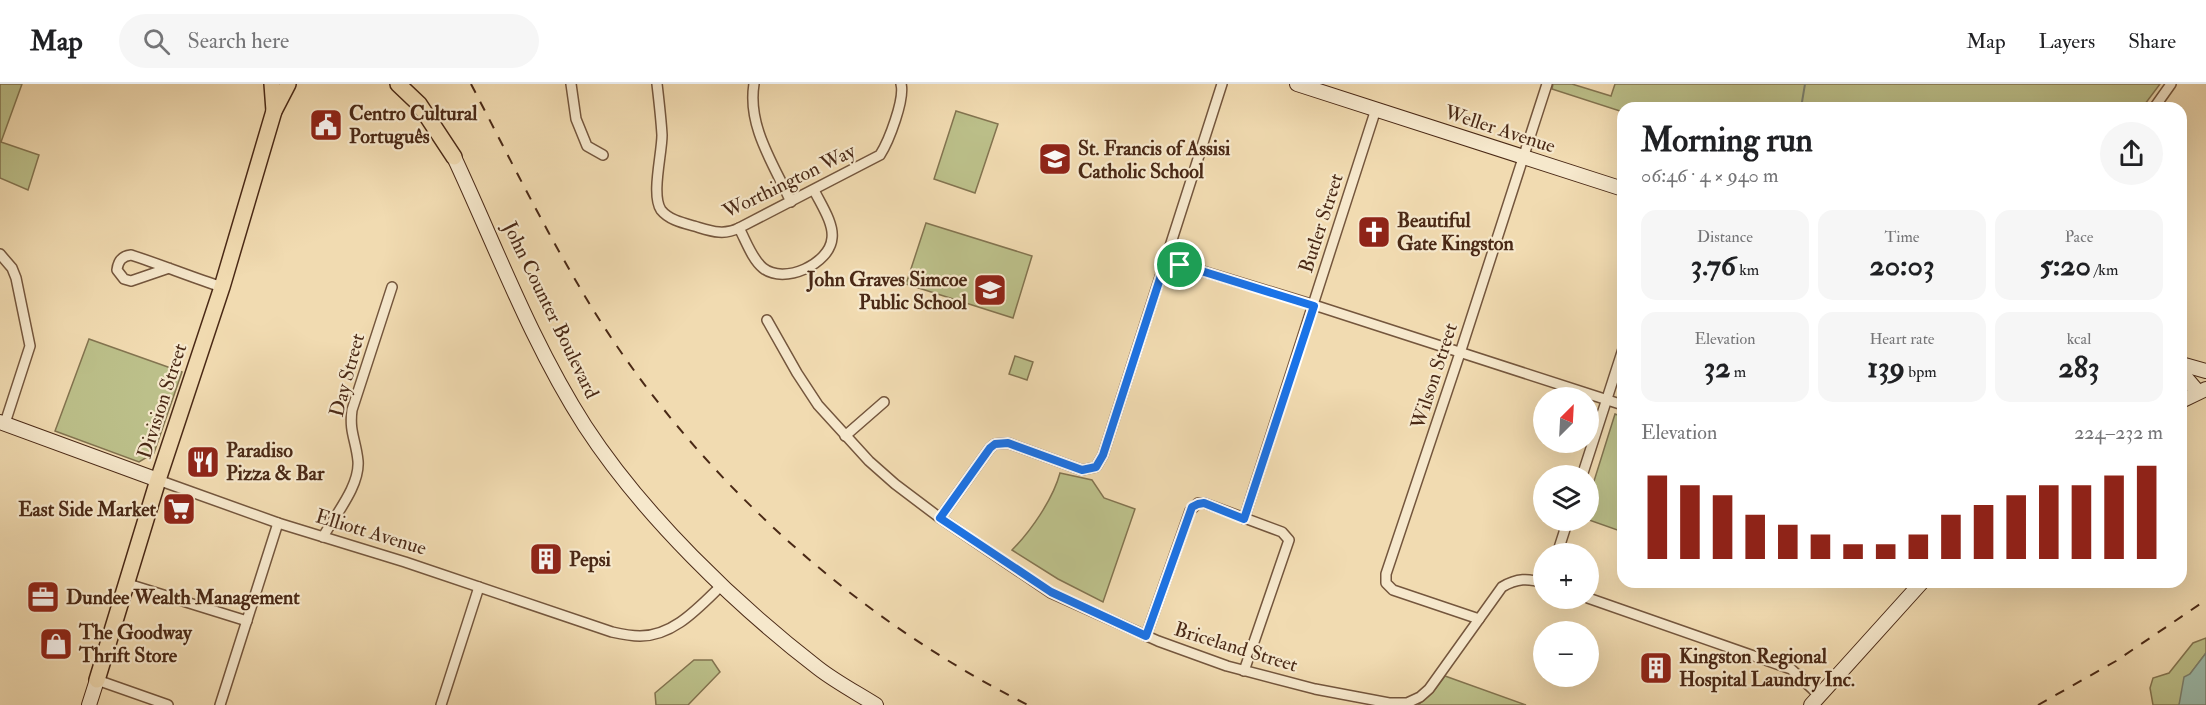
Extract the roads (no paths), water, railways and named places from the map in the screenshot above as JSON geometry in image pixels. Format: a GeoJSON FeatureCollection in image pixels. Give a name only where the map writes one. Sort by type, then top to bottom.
{"type":"FeatureCollection","features":[{"type":"Feature","properties":{"kind":"main road","name":"Division Street"},"geometry":{"type":"LineString","coordinates":[[272,84],[274,111]]}},
{"type":"Feature","properties":{"kind":"main road","name":"Division Street"},"geometry":{"type":"LineString","coordinates":[[89,705],[128,584],[158,480],[222,287],[274,111],[288,84]]}},
{"type":"Feature","properties":{"kind":"main road","name":"John Counter Boulevard"},"geometry":{"type":"LineString","coordinates":[[398,84],[419,104],[454,157],[542,351],[586,427],[647,508],[722,585],[775,633],[820,669],[876,705]]}},
{"type":"Feature","properties":{"kind":"main road","name":"Weller Avenue"},"geometry":{"type":"LineString","coordinates":[[1296,84],[1617,187]]}},
{"type":"Feature","properties":{"kind":"main road"},"geometry":{"type":"LineString","coordinates":[[2187,366],[2206,371]]}},
{"type":"Feature","properties":{"kind":"main road"},"geometry":{"type":"LineString","coordinates":[[2187,377],[2202,390],[2187,398]]}},
{"type":"Feature","properties":{"kind":"main road","name":"Elliott Avenue"},"geometry":{"type":"LineString","coordinates":[[2,422],[158,480]]}},
{"type":"Feature","properties":{"kind":"main road"},"geometry":{"type":"LineString","coordinates":[[1815,700],[1917,588]]}},
{"type":"Feature","properties":{"kind":"street"},"geometry":{"type":"LineString","coordinates":[[571,84],[576,119],[587,146],[603,155]]}},
{"type":"Feature","properties":{"kind":"street","name":"Worthington Way"},"geometry":{"type":"LineString","coordinates":[[657,84],[662,139],[657,193],[662,210],[682,223],[711,232],[730,232],[739,228],[880,155],[885,147],[901,97],[902,84]]}},
{"type":"Feature","properties":{"kind":"street"},"geometry":{"type":"LineString","coordinates":[[754,84],[752,107],[758,131],[791,202]]}},
{"type":"Feature","properties":{"kind":"street"},"geometry":{"type":"LineString","coordinates":[[940,518],[995,444],[1008,443],[1082,470],[1096,467],[1103,455],[1222,84]]}},
{"type":"Feature","properties":{"kind":"street","name":"Wilson Street"},"geometry":{"type":"LineString","coordinates":[[1479,619],[1393,590],[1386,583],[1386,574],[1547,84]]}},
{"type":"Feature","properties":{"kind":"street"},"geometry":{"type":"LineString","coordinates":[[2158,102],[2171,84]]}},
{"type":"Feature","properties":{"kind":"street","name":"Butler Street"},"geometry":{"type":"LineString","coordinates":[[1244,519],[1376,109]]}},
{"type":"Feature","properties":{"kind":"street"},"geometry":{"type":"LineString","coordinates":[[739,228],[756,261],[764,269],[784,276],[810,265],[824,256],[832,237],[830,224],[814,190]]}},
{"type":"Feature","properties":{"kind":"street"},"geometry":{"type":"LineString","coordinates":[[0,254],[12,268],[16,278],[30,346],[2,422]]}},
{"type":"Feature","properties":{"kind":"street"},"geometry":{"type":"LineString","coordinates":[[169,268],[131,281],[124,279],[117,270],[121,259],[126,255],[132,255],[169,268],[222,287]]}},
{"type":"Feature","properties":{"kind":"street"},"geometry":{"type":"LineString","coordinates":[[1166,260],[1617,403]]}},
{"type":"Feature","properties":{"kind":"street","name":"Day Street"},"geometry":{"type":"LineString","coordinates":[[323,537],[357,480],[358,461],[350,425],[352,410],[392,287]]}},
{"type":"Feature","properties":{"kind":"street","name":"Briceland Street"},"geometry":{"type":"LineString","coordinates":[[767,320],[818,405],[845,436],[895,484],[940,518],[1051,592],[1146,636],[1244,671],[1315,690],[1389,703],[1407,703],[1420,697],[1429,689],[1497,594],[1510,582],[1526,579],[1533,581]]}},
{"type":"Feature","properties":{"kind":"street"},"geometry":{"type":"LineString","coordinates":[[1586,465],[1617,368]]}},
{"type":"Feature","properties":{"kind":"street"},"geometry":{"type":"LineString","coordinates":[[845,436],[884,402]]}},
{"type":"Feature","properties":{"kind":"street","name":"Elliott Avenue"},"geometry":{"type":"LineString","coordinates":[[158,480],[278,523],[612,632],[641,636],[660,632],[687,619],[722,585]]}},
{"type":"Feature","properties":{"kind":"street"},"geometry":{"type":"LineString","coordinates":[[1146,636],[1192,507],[1204,503],[1282,532],[1289,540],[1244,671]]}},
{"type":"Feature","properties":{"kind":"street"},"geometry":{"type":"LineString","coordinates":[[220,705],[278,523]]}},
{"type":"Feature","properties":{"kind":"street"},"geometry":{"type":"LineString","coordinates":[[128,584],[247,621]]}},
{"type":"Feature","properties":{"kind":"street"},"geometry":{"type":"LineString","coordinates":[[441,705],[479,587]]}},
{"type":"Feature","properties":{"kind":"street"},"geometry":{"type":"LineString","coordinates":[[1599,602],[1791,669],[1815,700]]}},
{"type":"Feature","properties":{"kind":"street"},"geometry":{"type":"LineString","coordinates":[[98,680],[168,705]]}},
{"type":"Feature","properties":{"kind":"waterway"},"geometry":{"type":"LineString","coordinates":[[1802,102],[1805,84]]}},
{"type":"Feature","properties":{"kind":"railway"},"geometry":{"type":"LineString","coordinates":[[471,84],[543,222],[589,303],[630,365],[676,425],[727,481],[781,534],[838,584],[899,629],[962,669],[1028,705]]}},
{"type":"Feature","properties":{"kind":"railway"},"geometry":{"type":"LineString","coordinates":[[2038,705],[2116,661],[2206,600]]}},
{"type":"Feature","properties":{"kind":"place","name":"Centro Cultural Português"},"geometry":{"type":"Point","coordinates":[326,125]}},
{"type":"Feature","properties":{"kind":"place","name":"St. Francis of Assisi Catholic School"},"geometry":{"type":"Point","coordinates":[1055,159]}},
{"type":"Feature","properties":{"kind":"place","name":"Beautiful Gate Kingston"},"geometry":{"type":"Point","coordinates":[1374,232]}},
{"type":"Feature","properties":{"kind":"place","name":"John Graves Simcoe Public School"},"geometry":{"type":"Point","coordinates":[990,290]}},
{"type":"Feature","properties":{"kind":"place","name":"Paradiso Pizza & Bar"},"geometry":{"type":"Point","coordinates":[203,462]}},
{"type":"Feature","properties":{"kind":"place","name":"East Side Market"},"geometry":{"type":"Point","coordinates":[179,509]}},
{"type":"Feature","properties":{"kind":"place","name":"Pepsi"},"geometry":{"type":"Point","coordinates":[546,559]}},
{"type":"Feature","properties":{"kind":"place","name":"Dundee Wealth Management"},"geometry":{"type":"Point","coordinates":[43,597]}},
{"type":"Feature","properties":{"kind":"place","name":"The Goodway Thrift Store"},"geometry":{"type":"Point","coordinates":[56,644]}},
{"type":"Feature","properties":{"kind":"place","name":"Kingston Regional Hospital Laundry Inc."},"geometry":{"type":"Point","coordinates":[1656,668]}}]}
